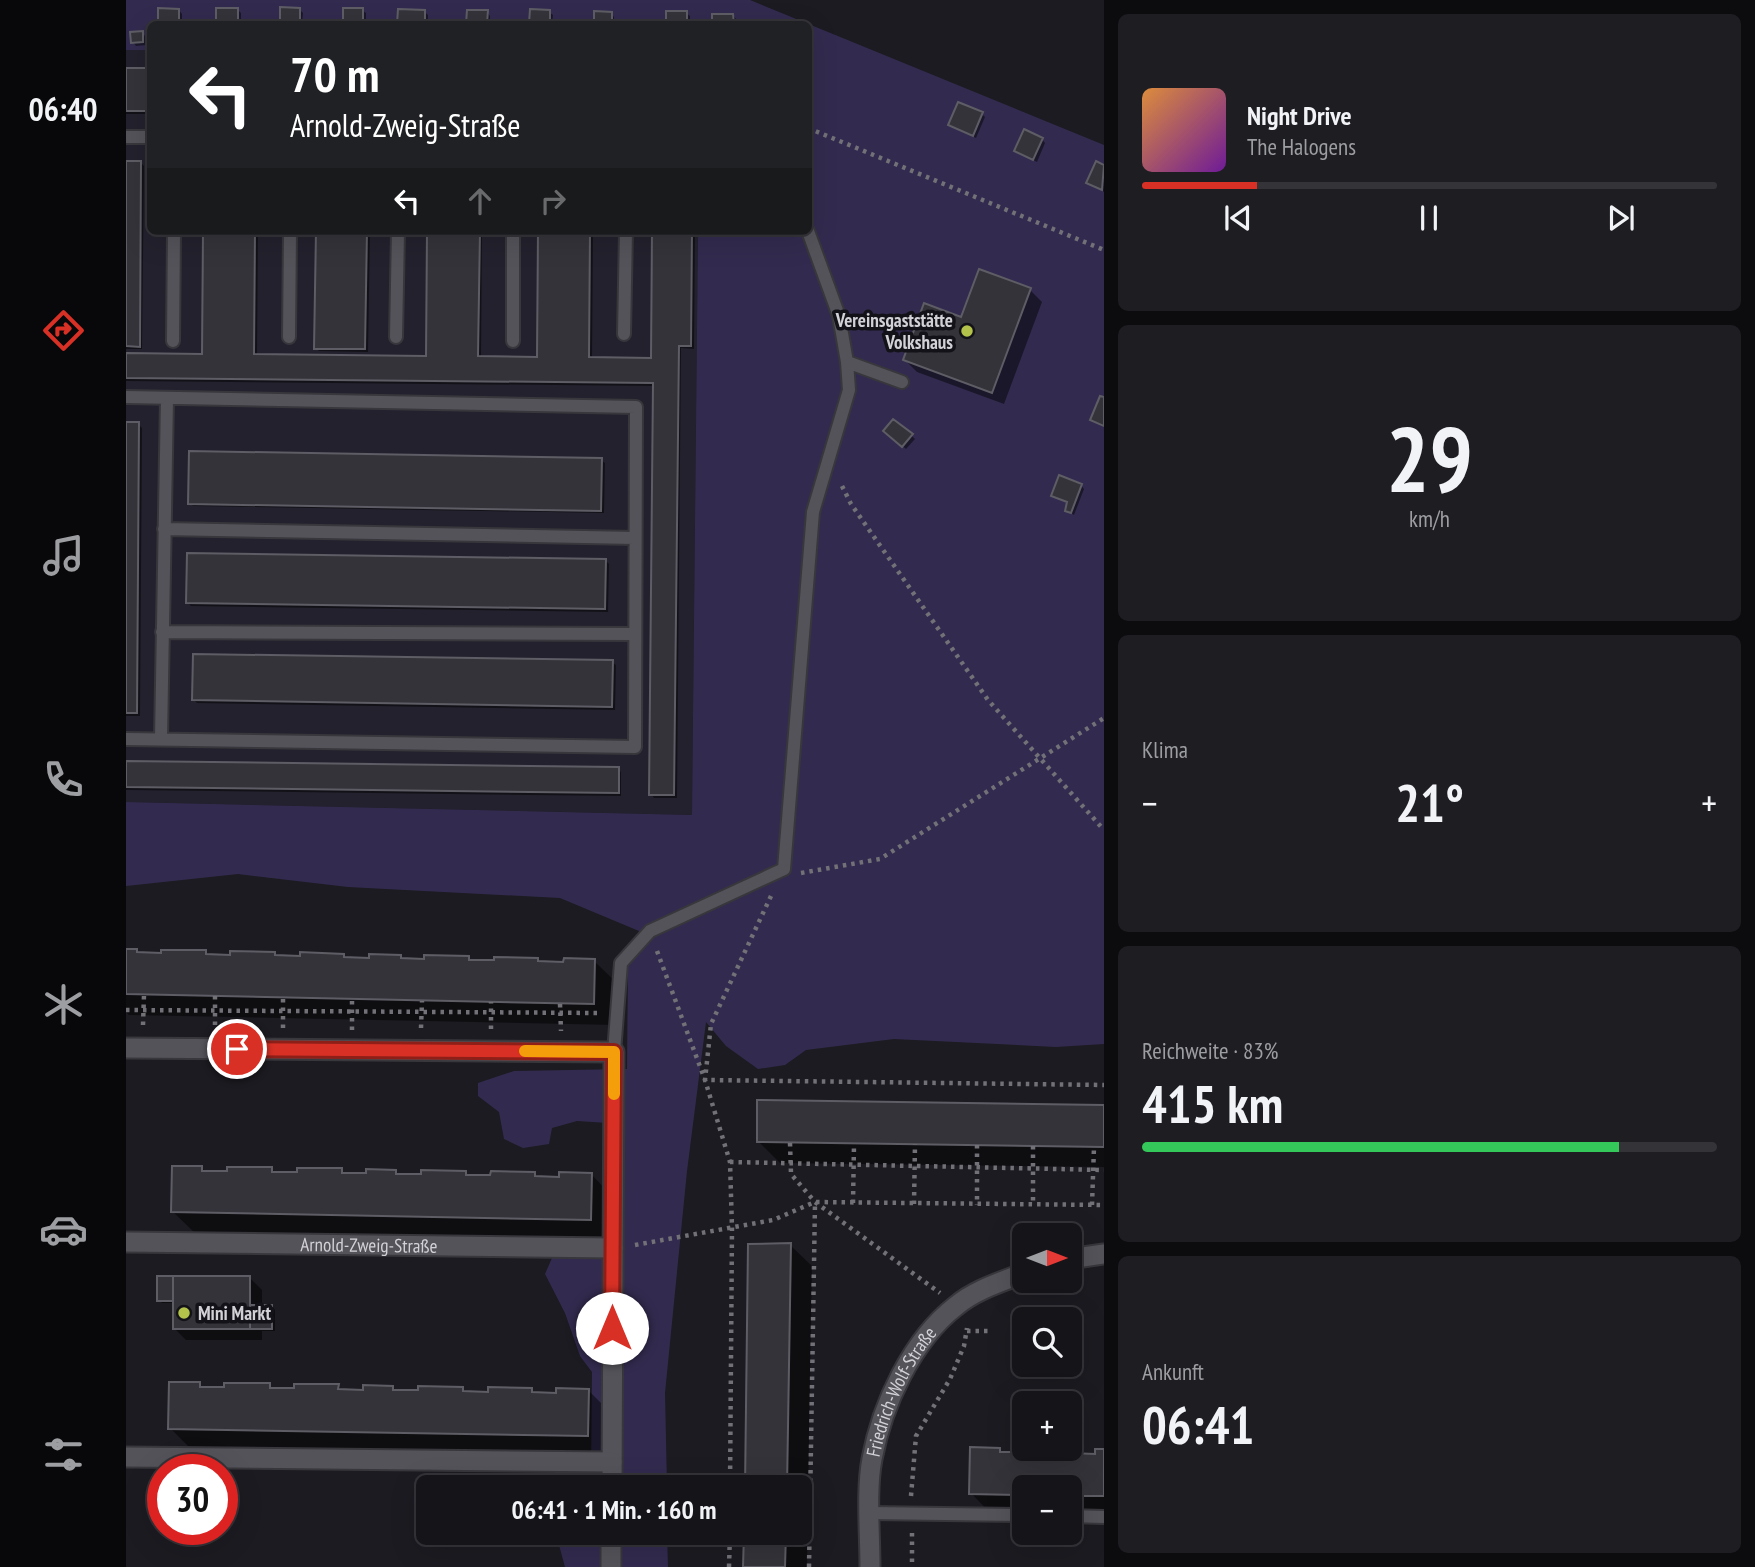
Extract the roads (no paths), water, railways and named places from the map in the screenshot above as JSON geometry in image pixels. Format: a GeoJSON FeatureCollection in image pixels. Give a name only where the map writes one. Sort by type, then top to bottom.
{"type":"FeatureCollection","features":[{"type":"Feature","properties":{"kind":"street"},"geometry":{"type":"LineString","coordinates":[[135,1048],[614,1052],[612,1475]]}},
{"type":"Feature","properties":{"kind":"street","name":"Arnold-Zweig-Straße"},"geometry":{"type":"LineString","coordinates":[[126,1242],[613,1248]]}},
{"type":"Feature","properties":{"kind":"street"},"geometry":{"type":"LineString","coordinates":[[1082,1257],[1104,1254]]}},
{"type":"Feature","properties":{"kind":"street","name":"Friedrich-Wolf-Straße"},"geometry":{"type":"LineString","coordinates":[[870,1567],[872,1460],[890,1401],[921,1340],[957,1305],[1012,1277]]}},
{"type":"Feature","properties":{"kind":"street"},"geometry":{"type":"LineString","coordinates":[[126,1457],[612,1462]]}},
{"type":"Feature","properties":{"kind":"street"},"geometry":{"type":"LineString","coordinates":[[611,1545],[611,1567]]}},
{"type":"Feature","properties":{"kind":"lane"},"geometry":{"type":"LineString","coordinates":[[126,137],[147,137]]}},
{"type":"Feature","properties":{"kind":"lane"},"geometry":{"type":"LineString","coordinates":[[173,341],[174,235]]}},
{"type":"Feature","properties":{"kind":"lane"},"geometry":{"type":"LineString","coordinates":[[289,337],[290,235]]}},
{"type":"Feature","properties":{"kind":"lane"},"geometry":{"type":"LineString","coordinates":[[396,337],[398,235]]}},
{"type":"Feature","properties":{"kind":"lane"},"geometry":{"type":"LineString","coordinates":[[513,235],[513,341]]}},
{"type":"Feature","properties":{"kind":"lane"},"geometry":{"type":"LineString","coordinates":[[624,334],[626,235]]}},
{"type":"Feature","properties":{"kind":"lane"},"geometry":{"type":"LineString","coordinates":[[614,1052],[621,963],[650,931],[784,869],[813,512],[849,390],[848,362],[839,316],[809,235]]}},
{"type":"Feature","properties":{"kind":"lane"},"geometry":{"type":"LineString","coordinates":[[848,362],[902,382]]}},
{"type":"Feature","properties":{"kind":"lane"},"geometry":{"type":"LineString","coordinates":[[126,397],[636,407],[635,747],[126,739]]}},
{"type":"Feature","properties":{"kind":"lane"},"geometry":{"type":"LineString","coordinates":[[161,739],[167,398]]}},
{"type":"Feature","properties":{"kind":"lane"},"geometry":{"type":"LineString","coordinates":[[164,529],[635,538]]}},
{"type":"Feature","properties":{"kind":"lane"},"geometry":{"type":"LineString","coordinates":[[162,632],[635,634]]}},
{"type":"Feature","properties":{"kind":"lane"},"geometry":{"type":"LineString","coordinates":[[870,1513],[1012,1516]]}},
{"type":"Feature","properties":{"kind":"lane"},"geometry":{"type":"LineString","coordinates":[[1082,1516],[1104,1517]]}},
{"type":"Feature","properties":{"kind":"place","name":"Vereinsgaststätte Volkshaus"},"geometry":{"type":"Point","coordinates":[967,331]}},
{"type":"Feature","properties":{"kind":"place","name":"Mini Markt"},"geometry":{"type":"Point","coordinates":[184,1313]}}]}
